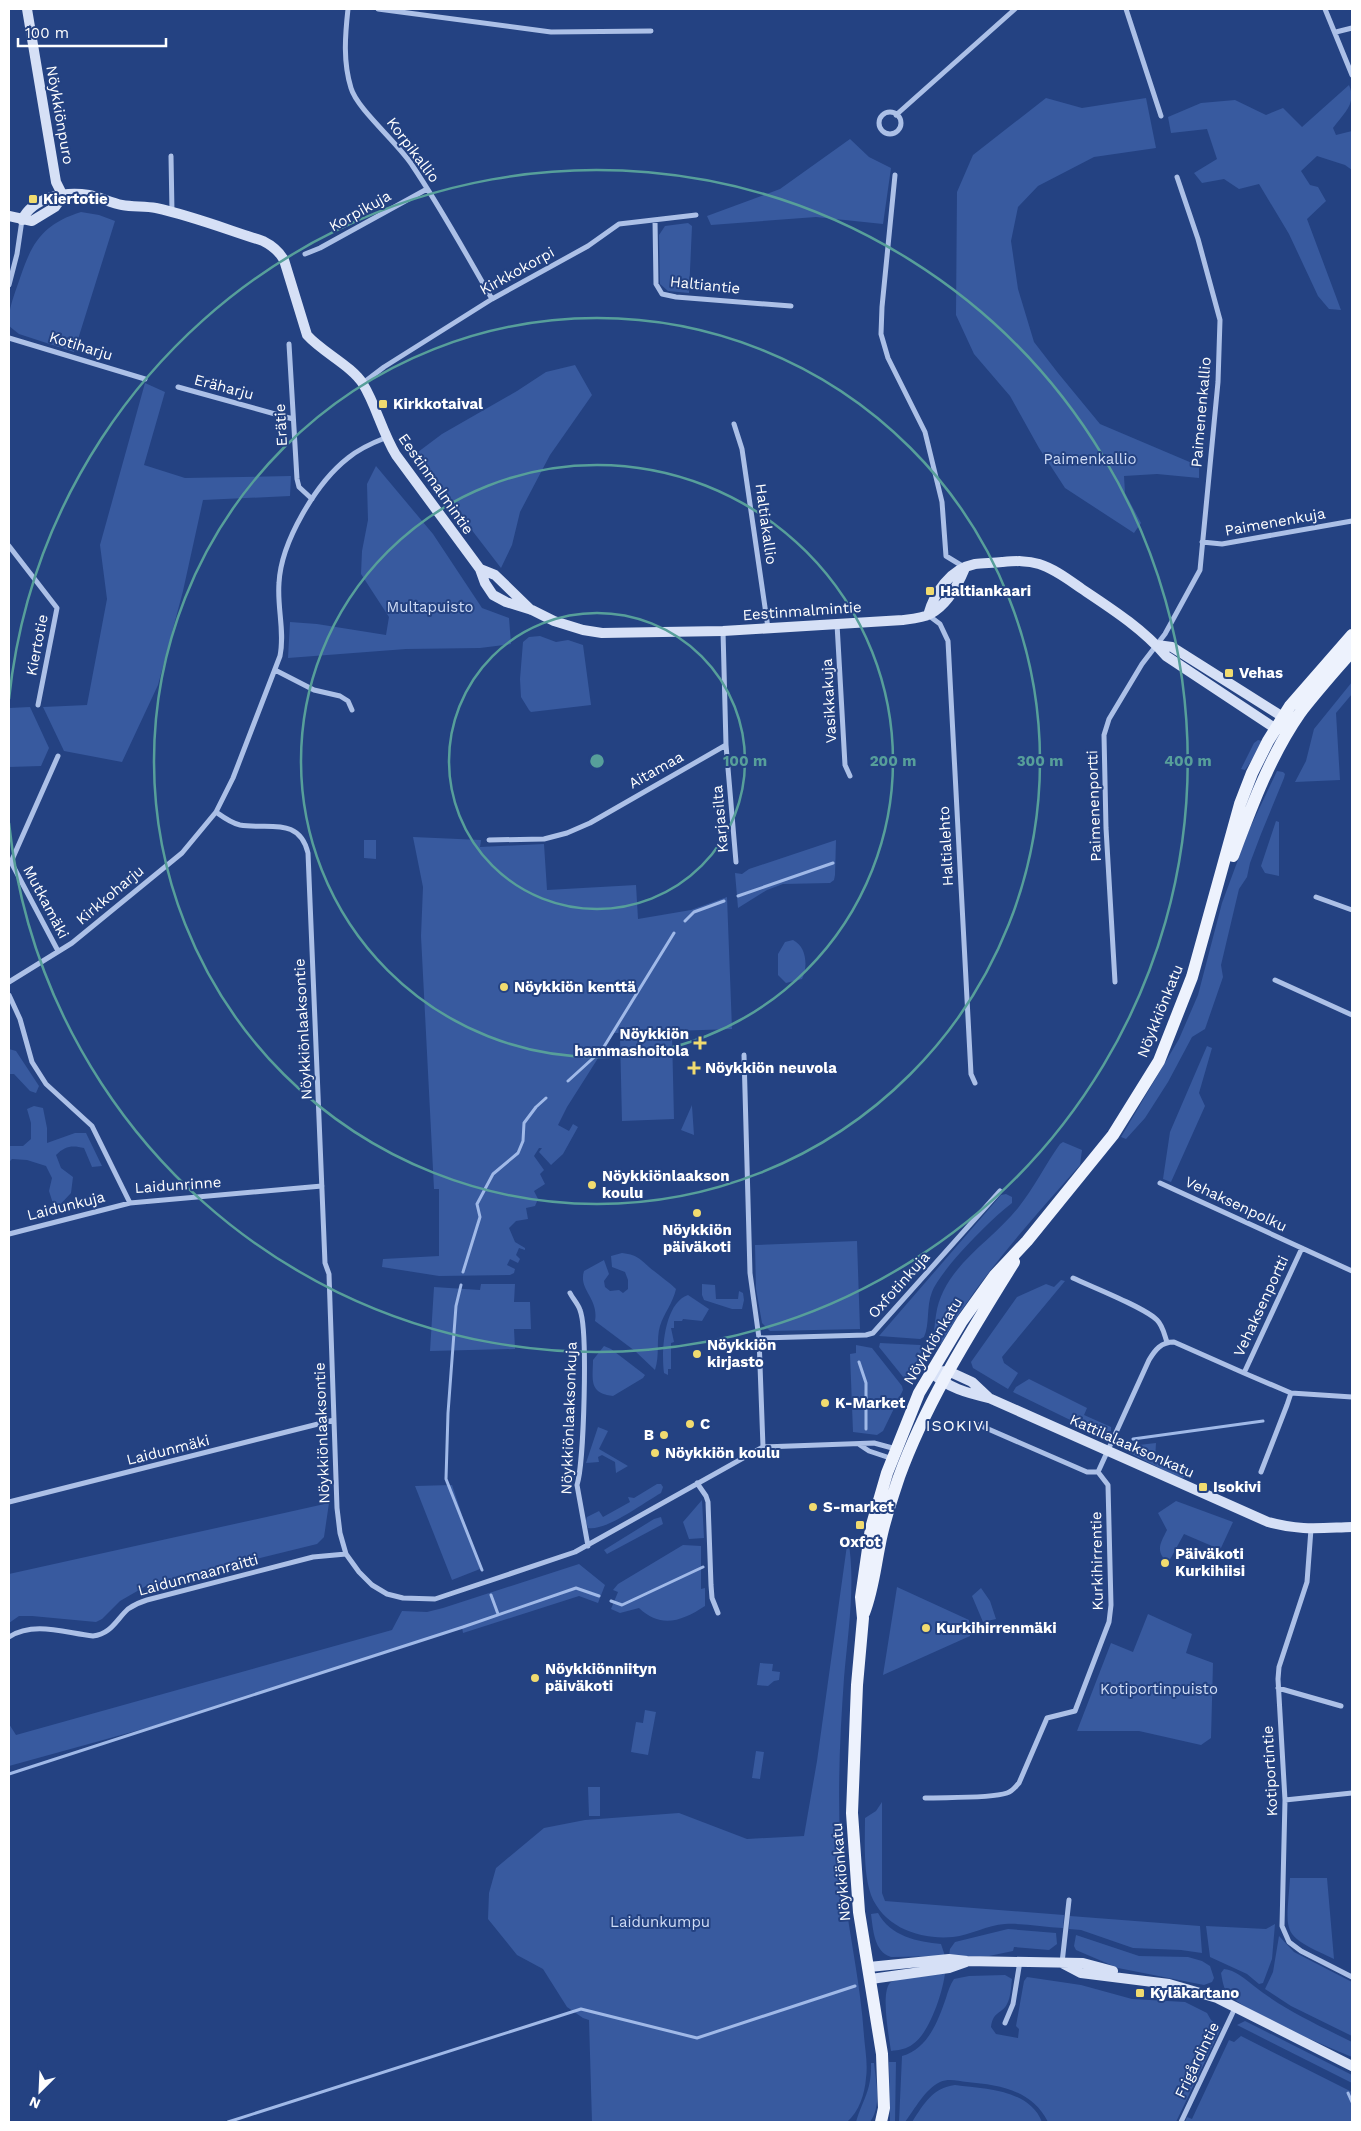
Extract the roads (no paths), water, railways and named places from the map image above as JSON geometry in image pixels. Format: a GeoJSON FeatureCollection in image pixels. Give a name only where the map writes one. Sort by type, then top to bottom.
{"type":"FeatureCollection","features":[{"type":"Feature","properties":{"kind":"main road","name":"Nöykkiönkatu"},"geometry":{"type":"LineString","coordinates":[[881,2122],[884,2108],[884,2082],[879,2028],[859,1912],[852,1813],[857,1685],[863,1618],[861,1597],[871,1528],[894,1454],[919,1393],[962,1321],[995,1274],[1027,1241],[1113,1135],[1151,1075],[1172,1030],[1192,977],[1240,804],[1252,773],[1290,706],[1352,636]]}},
{"type":"Feature","properties":{"kind":"main road","name":"Nöykkiönkatu"},"geometry":{"type":"LineString","coordinates":[[1214,903],[1250,810],[1290,730],[1301,713],[1352,651]]}},
{"type":"Feature","properties":{"kind":"main road","name":"Nöykkiönkatu"},"geometry":{"type":"LineString","coordinates":[[863,1618],[870,1597],[884,1526],[906,1459],[929,1407],[968,1334],[1027,1241]]}},
{"type":"Feature","properties":{"kind":"street","name":"Nöykkiönpuro"},"geometry":{"type":"LineString","coordinates":[[27,9],[56,182],[63,196]]}},
{"type":"Feature","properties":{"kind":"street","name":"Korpikallio"},"geometry":{"type":"LineString","coordinates":[[348,9],[345,35],[346,66],[351,90],[362,106],[412,164],[492,299]]}},
{"type":"Feature","properties":{"kind":"street"},"geometry":{"type":"LineString","coordinates":[[378,9],[550,32],[651,31]]}},
{"type":"Feature","properties":{"kind":"street"},"geometry":{"type":"LineString","coordinates":[[896,114],[1015,9]]}},
{"type":"Feature","properties":{"kind":"street"},"geometry":{"type":"LineString","coordinates":[[1126,9],[1161,116]]}},
{"type":"Feature","properties":{"kind":"street"},"geometry":{"type":"LineString","coordinates":[[1325,9],[1352,75]]}},
{"type":"Feature","properties":{"kind":"street"},"geometry":{"type":"LineString","coordinates":[[1336,32],[1352,28]]}},
{"type":"Feature","properties":{"kind":"street"},"geometry":{"type":"LineString","coordinates":[[892,112],[896,114],[900,121],[898,129],[890,134],[882,130],[879,122],[883,114],[892,112]]}},
{"type":"Feature","properties":{"kind":"street"},"geometry":{"type":"LineString","coordinates":[[171,156],[172,212]]}},
{"type":"Feature","properties":{"kind":"street"},"geometry":{"type":"LineString","coordinates":[[895,175],[882,307],[882,334],[888,358],[925,432],[942,502],[946,556],[965,568]]}},
{"type":"Feature","properties":{"kind":"street","name":"Paimenenkallio"},"geometry":{"type":"LineString","coordinates":[[1157,645],[1196,578],[1201,563],[1218,382],[1220,320],[1198,239],[1177,177]]}},
{"type":"Feature","properties":{"kind":"street","name":"Korpikuja"},"geometry":{"type":"LineString","coordinates":[[305,254],[320,248],[427,188]]}},
{"type":"Feature","properties":{"kind":"street","name":"Eestinmalmintie"},"geometry":{"type":"LineString","coordinates":[[22,220],[26,212],[48,197],[73,194],[90,196],[118,204],[172,212],[263,241],[276,249],[284,260],[290,274],[302,322],[308,335],[363,383],[385,438],[396,455],[480,569],[484,583],[493,594],[506,602],[532,610],[562,623],[602,633],[768,629],[903,620],[928,615]]}},
{"type":"Feature","properties":{"kind":"street","name":"Kirkkokorpi"},"geometry":{"type":"LineString","coordinates":[[363,383],[384,367],[492,299],[588,246],[619,224],[696,215]]}},
{"type":"Feature","properties":{"kind":"street"},"geometry":{"type":"LineString","coordinates":[[9,216],[22,220],[17,254],[9,285]]}},
{"type":"Feature","properties":{"kind":"street","name":"Haltiantie"},"geometry":{"type":"LineString","coordinates":[[655,220],[656,284],[662,294],[676,297],[791,306]]}},
{"type":"Feature","properties":{"kind":"street","name":"Kotiharju"},"geometry":{"type":"LineString","coordinates":[[9,338],[146,378]]}},
{"type":"Feature","properties":{"kind":"street","name":"Erätie"},"geometry":{"type":"LineString","coordinates":[[289,344],[297,479],[299,487],[312,499]]}},
{"type":"Feature","properties":{"kind":"street","name":"Eräharju"},"geometry":{"type":"LineString","coordinates":[[178,387],[293,419]]}},
{"type":"Feature","properties":{"kind":"street","name":"Haltiakallio"},"geometry":{"type":"LineString","coordinates":[[734,424],[742,449],[768,629]]}},
{"type":"Feature","properties":{"kind":"street"},"geometry":{"type":"LineString","coordinates":[[216,812],[233,778],[275,670],[283,642],[278,594],[281,566],[293,530],[312,499],[339,466],[349,458],[385,438]]}},
{"type":"Feature","properties":{"kind":"street","name":"Paimenenkuja"},"geometry":{"type":"LineString","coordinates":[[1202,542],[1222,544],[1352,521]]}},
{"type":"Feature","properties":{"kind":"street","name":"Kiertotie"},"geometry":{"type":"LineString","coordinates":[[9,546],[57,608],[38,705]]}},
{"type":"Feature","properties":{"kind":"street"},"geometry":{"type":"LineString","coordinates":[[928,615],[932,602],[951,576],[973,564],[1024,561],[1046,566],[1120,614],[1157,645],[1166,656],[1276,729],[1290,730]]}},
{"type":"Feature","properties":{"kind":"street","name":"Eestinmalmintie"},"geometry":{"type":"LineString","coordinates":[[480,569],[495,574],[532,610]]}},
{"type":"Feature","properties":{"kind":"street","name":"Haltialehto"},"geometry":{"type":"LineString","coordinates":[[928,615],[940,624],[948,641],[971,1074],[975,1083]]}},
{"type":"Feature","properties":{"kind":"street","name":"Vasikkakuja"},"geometry":{"type":"LineString","coordinates":[[837,624],[845,766],[850,776]]}},
{"type":"Feature","properties":{"kind":"street"},"geometry":{"type":"LineString","coordinates":[[722,631],[726,745]]}},
{"type":"Feature","properties":{"kind":"street"},"geometry":{"type":"LineString","coordinates":[[1157,645],[1172,647],[1283,717],[1290,730]]}},
{"type":"Feature","properties":{"kind":"street","name":"Paimenenportti"},"geometry":{"type":"LineString","coordinates":[[1115,982],[1106,828],[1104,735],[1109,719],[1121,698],[1142,664],[1157,645]]}},
{"type":"Feature","properties":{"kind":"street"},"geometry":{"type":"LineString","coordinates":[[275,670],[314,690],[340,696],[348,702],[352,710]]}},
{"type":"Feature","properties":{"kind":"street","name":"Aitamaa"},"geometry":{"type":"LineString","coordinates":[[489,840],[544,839],[567,833],[590,822],[726,745]]}},
{"type":"Feature","properties":{"kind":"street","name":"Karjasilta"},"geometry":{"type":"LineString","coordinates":[[726,745],[736,862]]}},
{"type":"Feature","properties":{"kind":"street","name":"Mutkamäki"},"geometry":{"type":"LineString","coordinates":[[58,756],[10,862],[58,951]]}},
{"type":"Feature","properties":{"kind":"street","name":"Kirkkoharju"},"geometry":{"type":"LineString","coordinates":[[9,982],[72,943],[182,852],[216,812]]}},
{"type":"Feature","properties":{"kind":"street","name":"Nöykkiönlaaksontie"},"geometry":{"type":"LineString","coordinates":[[216,812],[241,825],[288,828],[301,836],[306,844],[325,1262],[329,1274],[337,1508],[340,1533],[346,1554],[359,1572],[372,1585],[387,1594],[403,1598],[435,1599],[575,1552],[763,1447],[874,1443],[906,1459]]}},
{"type":"Feature","properties":{"kind":"street"},"geometry":{"type":"LineString","coordinates":[[1316,897],[1352,910]]}},
{"type":"Feature","properties":{"kind":"street"},"geometry":{"type":"LineString","coordinates":[[1275,980],[1352,1015]]}},
{"type":"Feature","properties":{"kind":"street","name":"Laidunrinne"},"geometry":{"type":"LineString","coordinates":[[9,995],[20,1019],[32,1062],[46,1084],[92,1126],[130,1203],[322,1186]]}},
{"type":"Feature","properties":{"kind":"street"},"geometry":{"type":"LineString","coordinates":[[744,1055],[750,1273],[759,1338],[763,1447]]}},
{"type":"Feature","properties":{"kind":"street","name":"Vehaksenpolku"},"geometry":{"type":"LineString","coordinates":[[1160,1183],[1352,1271]]}},
{"type":"Feature","properties":{"kind":"street","name":"Oxfotinkuja"},"geometry":{"type":"LineString","coordinates":[[759,1338],[866,1335],[873,1333],[1000,1191]]}},
{"type":"Feature","properties":{"kind":"street","name":"Laidunkuja"},"geometry":{"type":"LineString","coordinates":[[9,1234],[130,1203]]}},
{"type":"Feature","properties":{"kind":"street","name":"Vehaksenportti"},"geometry":{"type":"LineString","coordinates":[[1167,1342],[1186,1346],[1244,1373],[1302,1248]]}},
{"type":"Feature","properties":{"kind":"street"},"geometry":{"type":"LineString","coordinates":[[979,1425],[1087,1472],[1098,1472],[1149,1360],[1155,1349],[1167,1342],[1162,1328],[1156,1319],[1073,1278]]}},
{"type":"Feature","properties":{"kind":"street","name":"Nöykkiönlaaksonkuja"},"geometry":{"type":"LineString","coordinates":[[570,1293],[580,1310],[584,1330],[582,1450],[580,1475],[577,1485],[588,1546]]}},
{"type":"Feature","properties":{"kind":"street","name":"Kattilalaaksonkatu"},"geometry":{"type":"LineString","coordinates":[[931,1372],[948,1371],[972,1382],[989,1398]]}},
{"type":"Feature","properties":{"kind":"street","name":"Kattilalaaksonkatu"},"geometry":{"type":"LineString","coordinates":[[931,1372],[942,1383],[964,1392],[989,1398],[1268,1522],[1291,1528],[1311,1530],[1352,1527]]}},
{"type":"Feature","properties":{"kind":"street"},"geometry":{"type":"LineString","coordinates":[[1244,1373],[1291,1393],[1352,1397]]}},
{"type":"Feature","properties":{"kind":"street"},"geometry":{"type":"LineString","coordinates":[[1261,1472],[1291,1393]]}},
{"type":"Feature","properties":{"kind":"street","name":"Laidunmäki"},"geometry":{"type":"LineString","coordinates":[[9,1502],[334,1420]]}},
{"type":"Feature","properties":{"kind":"street","name":"Nöykkiönlaaksontie"},"geometry":{"type":"LineString","coordinates":[[860,1444],[869,1451],[894,1454],[906,1459]]}},
{"type":"Feature","properties":{"kind":"street","name":"Kurkihirrentie"},"geometry":{"type":"LineString","coordinates":[[925,1798],[991,1795],[1013,1790],[1019,1783],[1047,1718],[1075,1711],[1110,1622],[1108,1485],[1098,1472]]}},
{"type":"Feature","properties":{"kind":"street"},"geometry":{"type":"LineString","coordinates":[[697,1483],[708,1502],[712,1598],[718,1613]]}},
{"type":"Feature","properties":{"kind":"street","name":"Kotiportintie"},"geometry":{"type":"LineString","coordinates":[[1311,1530],[1307,1582],[1279,1668],[1278,1688],[1285,1800],[1282,1926],[1289,1942],[1301,1951],[1352,1977]]}},
{"type":"Feature","properties":{"kind":"street","name":"Laidunmaanraitti"},"geometry":{"type":"LineString","coordinates":[[9,1637],[18,1631],[42,1628],[99,1636],[110,1630],[129,1608],[147,1600],[313,1557],[346,1554]]}},
{"type":"Feature","properties":{"kind":"street"},"geometry":{"type":"LineString","coordinates":[[1278,1688],[1340,1706]]}},
{"type":"Feature","properties":{"kind":"street"},"geometry":{"type":"LineString","coordinates":[[1285,1800],[1352,1793]]}},
{"type":"Feature","properties":{"kind":"street"},"geometry":{"type":"LineString","coordinates":[[1062,1963],[1069,1900]]}},
{"type":"Feature","properties":{"kind":"street"},"geometry":{"type":"LineString","coordinates":[[870,1973],[949,1959],[1062,1963],[1081,1973],[1140,1979],[1194,1990],[1235,2008],[1352,2066]]}},
{"type":"Feature","properties":{"kind":"street"},"geometry":{"type":"LineString","coordinates":[[1005,2023],[1013,2003],[1020,1961]]}},
{"type":"Feature","properties":{"kind":"street","name":"Frigårdintie"},"geometry":{"type":"LineString","coordinates":[[1181,2122],[1235,2008]]}},
{"type":"Feature","properties":{"kind":"waterway"},"geometry":{"type":"LineString","coordinates":[[738,896],[833,863]]}},
{"type":"Feature","properties":{"kind":"waterway"},"geometry":{"type":"LineString","coordinates":[[685,921],[694,912],[724,901]]}},
{"type":"Feature","properties":{"kind":"waterway"},"geometry":{"type":"LineString","coordinates":[[568,1081],[602,1050],[674,933]]}},
{"type":"Feature","properties":{"kind":"waterway"},"geometry":{"type":"LineString","coordinates":[[463,1272],[480,1217],[477,1204],[493,1174],[518,1153],[523,1141],[524,1123],[536,1107],[546,1098]]}},
{"type":"Feature","properties":{"kind":"waterway"},"geometry":{"type":"LineString","coordinates":[[461,1285],[456,1306],[448,1413],[446,1479],[482,1570]]}},
{"type":"Feature","properties":{"kind":"waterway"},"geometry":{"type":"LineString","coordinates":[[859,1362],[866,1383],[866,1429]]}},
{"type":"Feature","properties":{"kind":"waterway"},"geometry":{"type":"LineString","coordinates":[[1133,1439],[1263,1421]]}},
{"type":"Feature","properties":{"kind":"waterway"},"geometry":{"type":"LineString","coordinates":[[611,1601],[622,1605],[703,1567]]}},
{"type":"Feature","properties":{"kind":"waterway"},"geometry":{"type":"LineString","coordinates":[[9,1774],[463,1627],[576,1588],[599,1596]]}},
{"type":"Feature","properties":{"kind":"waterway"},"geometry":{"type":"LineString","coordinates":[[491,1595],[498,1614]]}},
{"type":"Feature","properties":{"kind":"waterway"},"geometry":{"type":"LineString","coordinates":[[228,2122],[581,2009],[697,2038],[855,1986]]}},
{"type":"Feature","properties":{"kind":"waterway"},"geometry":{"type":"LineString","coordinates":[[1348,2093],[1352,2102]]}},
{"type":"Feature","properties":{"kind":"place","name":"Kiertotie"},"geometry":{"type":"Point","coordinates":[33,199]}},
{"type":"Feature","properties":{"kind":"place","name":"Kirkkotaival"},"geometry":{"type":"Point","coordinates":[383,404]}},
{"type":"Feature","properties":{"kind":"place","name":"Haltiankaari"},"geometry":{"type":"Point","coordinates":[930,591]}},
{"type":"Feature","properties":{"kind":"place","name":"Vehas"},"geometry":{"type":"Point","coordinates":[1229,673]}},
{"type":"Feature","properties":{"kind":"place","name":"Nöykkiön kenttä"},"geometry":{"type":"Point","coordinates":[504,987]}},
{"type":"Feature","properties":{"kind":"place","name":"Nöykkiön hammashoitola"},"geometry":{"type":"Point","coordinates":[700,1043]}},
{"type":"Feature","properties":{"kind":"place","name":"Nöykkiön neuvola"},"geometry":{"type":"Point","coordinates":[694,1068]}},
{"type":"Feature","properties":{"kind":"place","name":"Nöykkiönlaakson koulu"},"geometry":{"type":"Point","coordinates":[592,1185]}},
{"type":"Feature","properties":{"kind":"place","name":"Nöykkiön päiväkoti"},"geometry":{"type":"Point","coordinates":[697,1213]}},
{"type":"Feature","properties":{"kind":"place","name":"Nöykkiön kirjasto"},"geometry":{"type":"Point","coordinates":[697,1354]}},
{"type":"Feature","properties":{"kind":"place","name":"K-Market"},"geometry":{"type":"Point","coordinates":[825,1403]}},
{"type":"Feature","properties":{"kind":"place","name":"C"},"geometry":{"type":"Point","coordinates":[690,1424]}},
{"type":"Feature","properties":{"kind":"place","name":"B"},"geometry":{"type":"Point","coordinates":[664,1435]}},
{"type":"Feature","properties":{"kind":"place","name":"Nöykkiön koulu"},"geometry":{"type":"Point","coordinates":[655,1453]}},
{"type":"Feature","properties":{"kind":"place","name":"Isokivi"},"geometry":{"type":"Point","coordinates":[1203,1487]}},
{"type":"Feature","properties":{"kind":"place","name":"S-market"},"geometry":{"type":"Point","coordinates":[813,1507]}},
{"type":"Feature","properties":{"kind":"place","name":"Oxfot"},"geometry":{"type":"Point","coordinates":[860,1525]}},
{"type":"Feature","properties":{"kind":"place","name":"Päiväkoti Kurkihiisi"},"geometry":{"type":"Point","coordinates":[1165,1563]}},
{"type":"Feature","properties":{"kind":"place","name":"Kurkihirrenmäki"},"geometry":{"type":"Point","coordinates":[926,1628]}},
{"type":"Feature","properties":{"kind":"place","name":"Nöykkiönniityn päiväkoti"},"geometry":{"type":"Point","coordinates":[535,1678]}},
{"type":"Feature","properties":{"kind":"place","name":"Kyläkartano"},"geometry":{"type":"Point","coordinates":[1140,1993]}},
{"type":"Feature","properties":{"kind":"district","name":"ISOKIVI"},"geometry":{"type":"Point","coordinates":[958,1425]}},
{"type":"Feature","properties":{"kind":"park label","name":"Paimenkallio"},"geometry":{"type":"Point","coordinates":[1090,459]}},
{"type":"Feature","properties":{"kind":"park label","name":"Multapuisto"},"geometry":{"type":"Point","coordinates":[430,607]}},
{"type":"Feature","properties":{"kind":"park label","name":"Kotiportinpuisto"},"geometry":{"type":"Point","coordinates":[1159,1689]}},
{"type":"Feature","properties":{"kind":"park label","name":"Laidunkumpu"},"geometry":{"type":"Point","coordinates":[660,1922]}}]}
